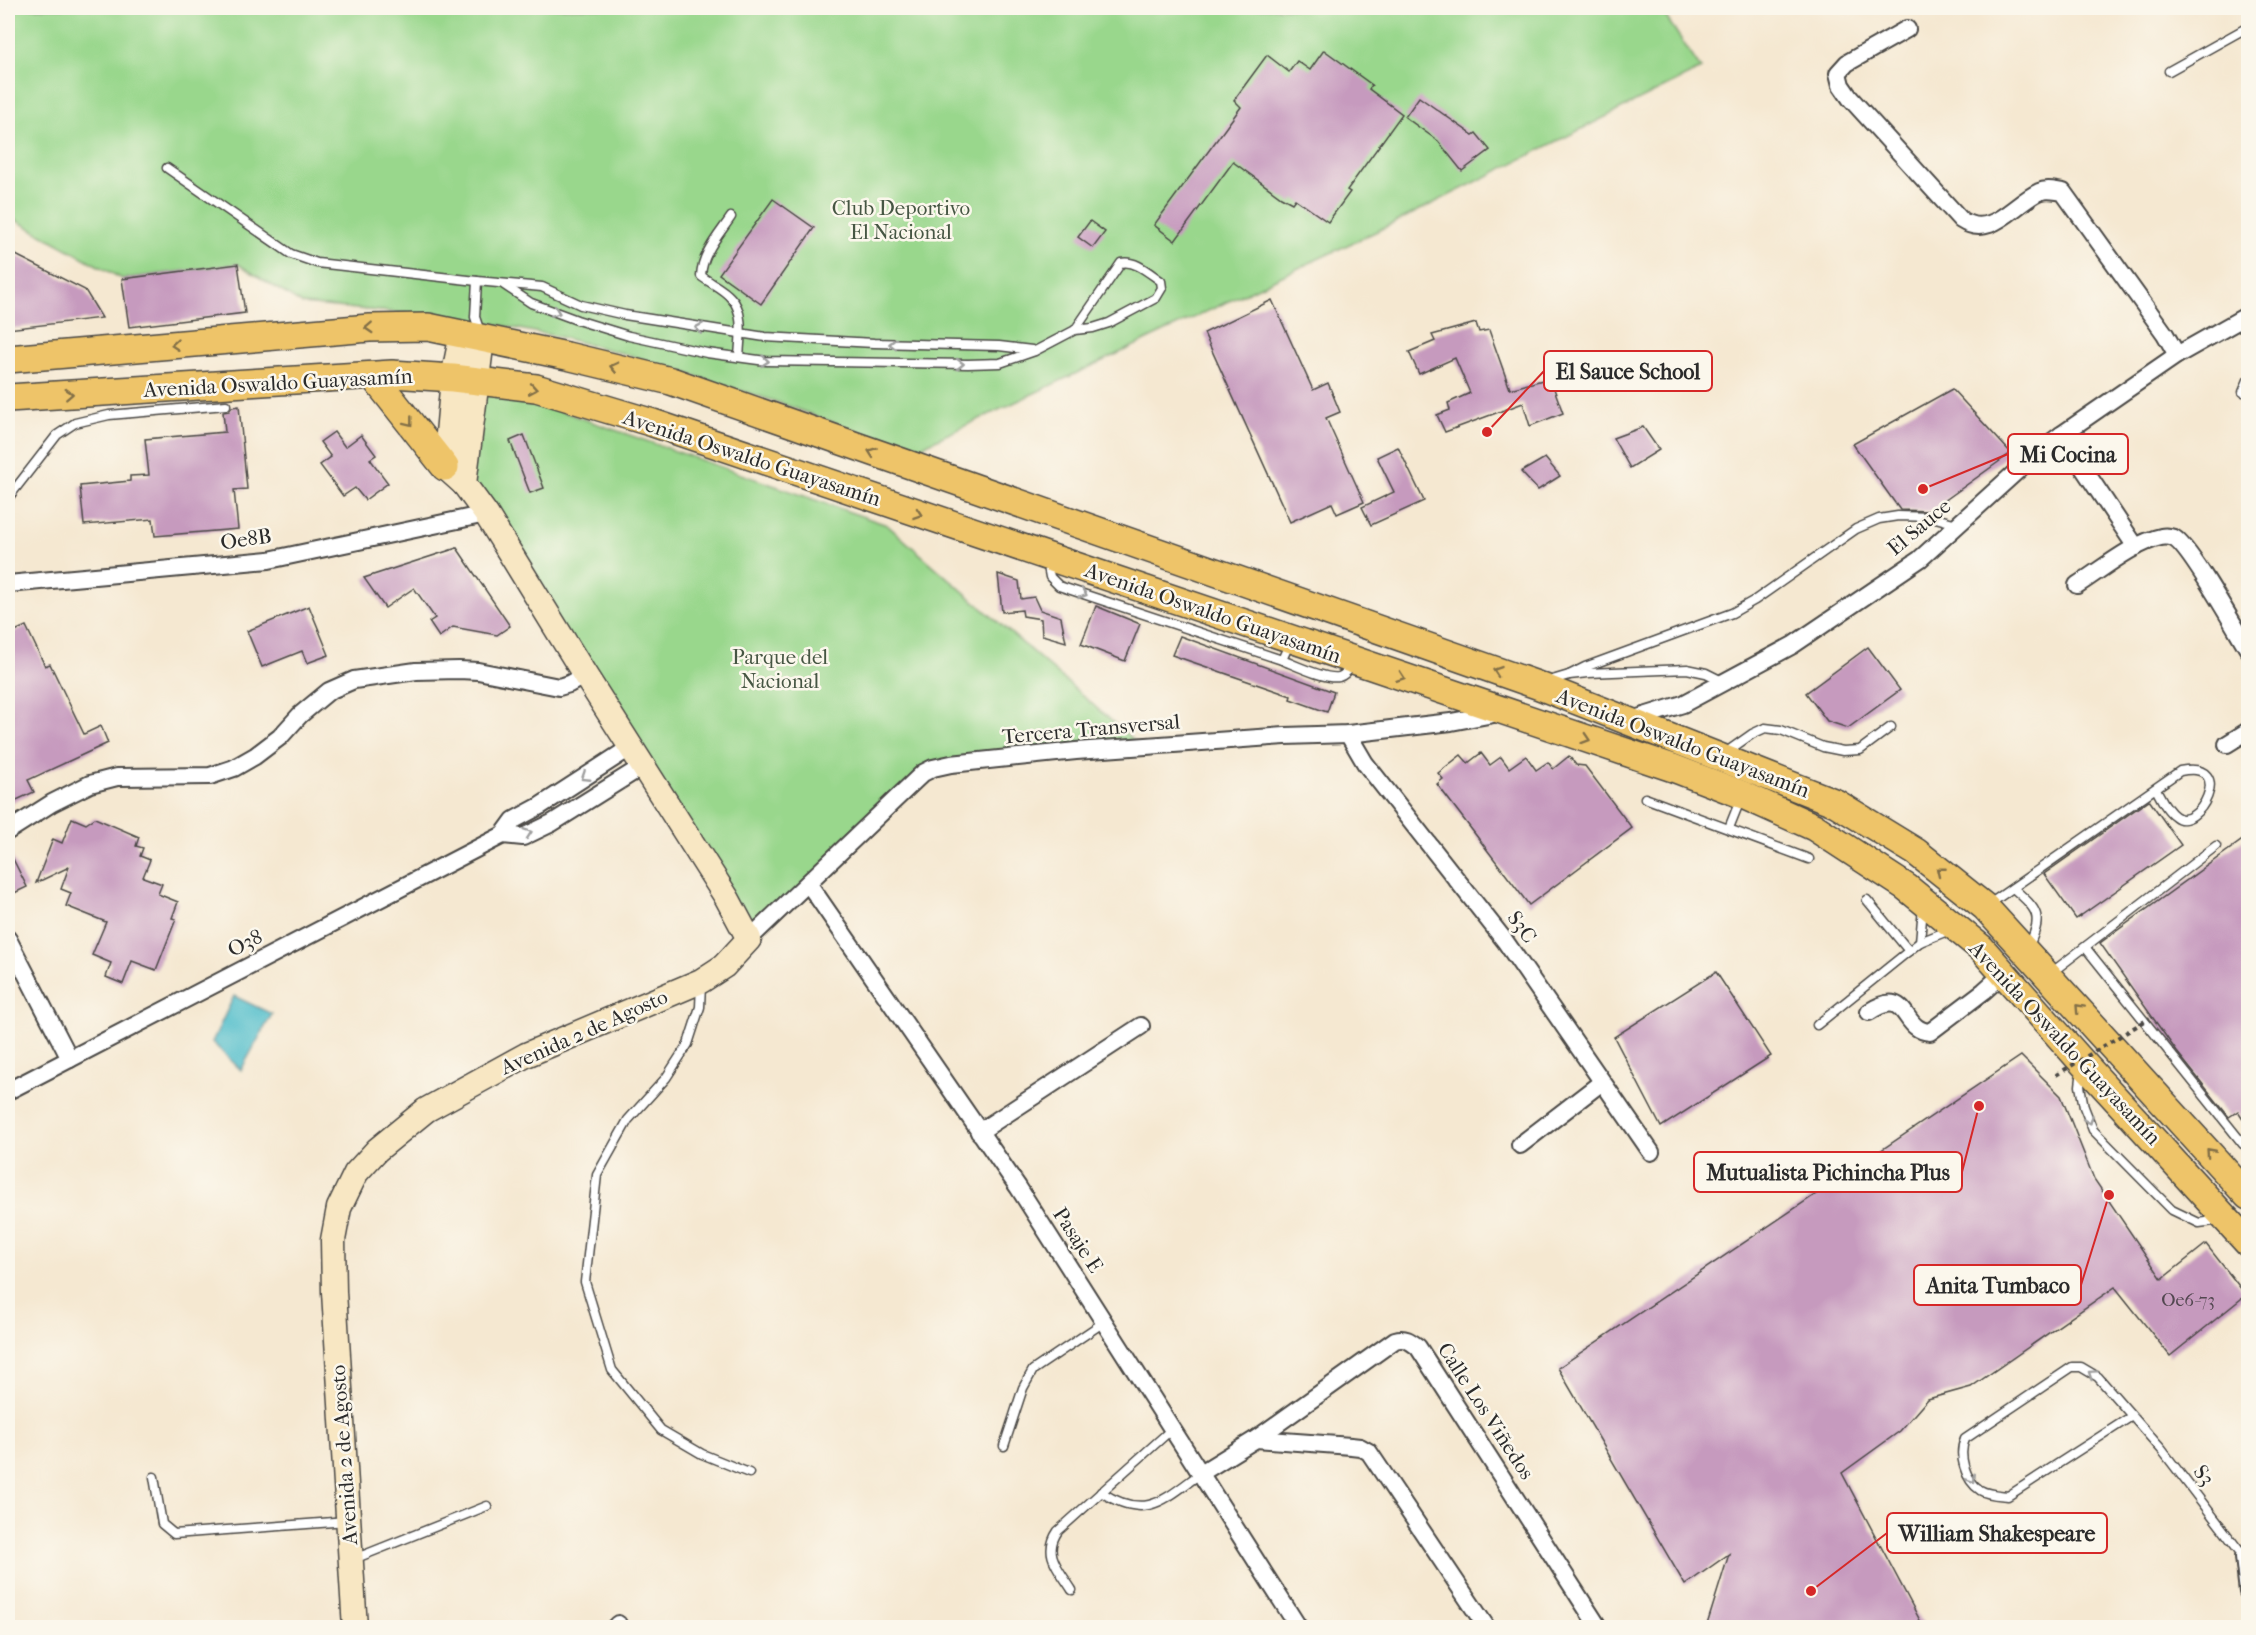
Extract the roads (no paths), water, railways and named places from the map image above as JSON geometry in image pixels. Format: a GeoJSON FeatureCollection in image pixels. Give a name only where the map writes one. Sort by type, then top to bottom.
{"type":"FeatureCollection","features":[{"type":"Feature","properties":{"kind":"main road","name":"Avenida Oswaldo Guayasamín"},"geometry":{"type":"LineString","coordinates":[[8,359],[369,328],[428,327],[473,330],[671,381],[1537,685],[1836,802],[1916,852],[1985,907],[2248,1196]]}},
{"type":"Feature","properties":{"kind":"main road"},"geometry":{"type":"LineString","coordinates":[[454,475],[464,380],[473,330]]}},
{"type":"Feature","properties":{"kind":"main road","name":"Avenida Oswaldo Guayasamín"},"geometry":{"type":"LineString","coordinates":[[8,398],[392,374],[536,388],[653,423],[1047,557],[1286,650],[1355,662],[1673,768],[1743,795],[1814,827],[1906,887],[1981,948],[2248,1243]]}},
{"type":"Feature","properties":{"kind":"main road"},"geometry":{"type":"LineString","coordinates":[[373,376],[486,514],[727,898],[749,939]]}},
{"type":"Feature","properties":{"kind":"main road","name":"Avenida 2 de Agosto"},"geometry":{"type":"LineString","coordinates":[[355,1628],[333,1240],[339,1208],[356,1173],[377,1150],[426,1110],[526,1055],[701,981],[724,966],[749,939]]}},
{"type":"Feature","properties":{"kind":"street"},"geometry":{"type":"LineString","coordinates":[[1907,28],[1847,63],[1838,74],[1841,85],[1850,98],[1961,220],[1971,227],[1984,226],[1997,220],[2039,192],[2048,189],[2063,192],[2152,315],[2177,355]]}},
{"type":"Feature","properties":{"kind":"street","name":"El Sauce"},"geometry":{"type":"LineString","coordinates":[[1628,721],[1683,704],[1794,645],[1920,559],[2038,452],[2061,435],[2177,355],[2248,315]]}},
{"type":"Feature","properties":{"kind":"street"},"geometry":{"type":"LineString","coordinates":[[2061,435],[2136,547]]}},
{"type":"Feature","properties":{"kind":"street","name":"Oe8B"},"geometry":{"type":"LineString","coordinates":[[8,583],[269,560],[486,514]]}},
{"type":"Feature","properties":{"kind":"street"},"geometry":{"type":"LineString","coordinates":[[2077,585],[2136,547],[2162,536],[2173,537],[2181,544],[2248,650]]}},
{"type":"Feature","properties":{"kind":"street"},"geometry":{"type":"LineString","coordinates":[[8,831],[52,803],[90,784],[117,777],[210,776],[234,768],[280,737],[300,715],[329,691],[354,680],[416,671],[459,670],[478,671],[559,687],[585,675]]}},
{"type":"Feature","properties":{"kind":"street","name":"Tercera Transversal"},"geometry":{"type":"LineString","coordinates":[[749,939],[923,773],[933,768],[951,764],[1076,751],[1285,736],[1348,734],[1451,722],[1503,712]]}},
{"type":"Feature","properties":{"kind":"street"},"geometry":{"type":"LineString","coordinates":[[2227,744],[2248,731]]}},
{"type":"Feature","properties":{"kind":"street","name":"S3C"},"geometry":{"type":"LineString","coordinates":[[1348,734],[1365,763],[1505,941],[1651,1152]]}},
{"type":"Feature","properties":{"kind":"street","name":"O38"},"geometry":{"type":"LineString","coordinates":[[8,1091],[503,835],[514,820],[637,757]]}},
{"type":"Feature","properties":{"kind":"street","name":"Pasaje E"},"geometry":{"type":"LineString","coordinates":[[808,883],[1018,1187],[1299,1628]]}},
{"type":"Feature","properties":{"kind":"street"},"geometry":{"type":"LineString","coordinates":[[8,939],[70,1059]]}},
{"type":"Feature","properties":{"kind":"street"},"geometry":{"type":"LineString","coordinates":[[1869,1012],[1883,1003],[1891,1003],[1906,1014],[1917,1029],[1930,1032],[1975,999],[2004,973]]}},
{"type":"Feature","properties":{"kind":"street"},"geometry":{"type":"LineString","coordinates":[[979,1132],[1142,1026]]}},
{"type":"Feature","properties":{"kind":"street"},"geometry":{"type":"LineString","coordinates":[[1520,1145],[1602,1082]]}},
{"type":"Feature","properties":{"kind":"street","name":"Calle Los Viñedos"},"geometry":{"type":"LineString","coordinates":[[1201,1473],[1256,1439],[1395,1340],[1401,1338],[1408,1340],[1418,1347],[1599,1628]]}},
{"type":"Feature","properties":{"kind":"street"},"geometry":{"type":"LineString","coordinates":[[1256,1439],[1360,1447],[1369,1452],[1487,1628]]}},
{"type":"Feature","properties":{"kind":"street"},"geometry":{"type":"LineString","coordinates":[[2246,1555],[2248,1592]]}},
{"type":"Feature","properties":{"kind":"lane"},"geometry":{"type":"LineString","coordinates":[[2169,71],[2248,27]]}},
{"type":"Feature","properties":{"kind":"lane"},"geometry":{"type":"LineString","coordinates":[[167,168],[291,254],[317,263],[504,285],[542,287],[581,305],[625,315],[765,337],[874,343],[999,346],[1035,351]]}},
{"type":"Feature","properties":{"kind":"lane"},"geometry":{"type":"LineString","coordinates":[[731,217],[706,254],[701,266],[701,276],[732,298],[738,311],[741,334],[739,357]]}},
{"type":"Feature","properties":{"kind":"lane"},"geometry":{"type":"LineString","coordinates":[[504,285],[531,303],[577,320],[629,336],[707,353],[766,362],[979,364],[1000,363],[1035,351],[1075,330],[1093,328],[1109,322],[1156,298],[1162,288],[1161,281],[1135,264],[1128,261],[1120,263],[1075,330]]}},
{"type":"Feature","properties":{"kind":"lane"},"geometry":{"type":"LineString","coordinates":[[473,330],[477,281]]}},
{"type":"Feature","properties":{"kind":"lane"},"geometry":{"type":"LineString","coordinates":[[2243,392],[2248,380]]}},
{"type":"Feature","properties":{"kind":"lane"},"geometry":{"type":"LineString","coordinates":[[8,498],[57,435],[75,423],[110,415],[226,405]]}},
{"type":"Feature","properties":{"kind":"lane"},"geometry":{"type":"LineString","coordinates":[[1537,685],[1732,613],[1755,600],[1856,529],[1879,519],[1898,516],[1932,517],[1958,525]]}},
{"type":"Feature","properties":{"kind":"lane"},"geometry":{"type":"LineString","coordinates":[[1569,675],[1687,669],[1706,673],[1724,682]]}},
{"type":"Feature","properties":{"kind":"lane"},"geometry":{"type":"LineString","coordinates":[[1719,757],[1752,734],[1765,728],[1781,730],[1823,747],[1843,751],[1860,750],[1892,727]]}},
{"type":"Feature","properties":{"kind":"lane"},"geometry":{"type":"LineString","coordinates":[[1985,907],[2180,771],[2193,768],[2210,781],[2210,794],[2204,805],[2191,817],[2183,820],[2176,818],[2156,789]]}},
{"type":"Feature","properties":{"kind":"lane"},"geometry":{"type":"LineString","coordinates":[[1729,828],[1743,795]]}},
{"type":"Feature","properties":{"kind":"lane"},"geometry":{"type":"LineString","coordinates":[[1645,798],[1809,859]]}},
{"type":"Feature","properties":{"kind":"lane"},"geometry":{"type":"LineString","coordinates":[[2049,975],[2216,846]]}},
{"type":"Feature","properties":{"kind":"lane"},"geometry":{"type":"LineString","coordinates":[[2013,888],[2029,902],[2038,918],[2036,929],[2026,951]]}},
{"type":"Feature","properties":{"kind":"lane"},"geometry":{"type":"LineString","coordinates":[[1868,900],[1909,951]]}},
{"type":"Feature","properties":{"kind":"lane"},"geometry":{"type":"LineString","coordinates":[[1920,942],[1923,901]]}},
{"type":"Feature","properties":{"kind":"lane"},"geometry":{"type":"LineString","coordinates":[[1817,1025],[1920,942],[1956,928]]}},
{"type":"Feature","properties":{"kind":"lane"},"geometry":{"type":"LineString","coordinates":[[2085,947],[2243,1144]]}},
{"type":"Feature","properties":{"kind":"lane"},"geometry":{"type":"LineString","coordinates":[[701,981],[699,1007],[688,1044],[666,1078],[628,1120],[597,1175],[585,1282],[612,1370],[661,1430],[702,1454],[749,1473]]}},
{"type":"Feature","properties":{"kind":"lane"},"geometry":{"type":"LineString","coordinates":[[2083,1063],[2080,1086],[2084,1107],[2093,1130],[2172,1210],[2199,1223],[2227,1219]]}},
{"type":"Feature","properties":{"kind":"lane"},"geometry":{"type":"LineString","coordinates":[[1004,1446],[1023,1388],[1033,1370],[1104,1322]]}},
{"type":"Feature","properties":{"kind":"lane","name":"S3"},"geometry":{"type":"LineString","coordinates":[[2133,1416],[2008,1496],[1993,1495],[1979,1490],[1962,1461],[1961,1449],[1965,1439],[2072,1367],[2081,1367],[2098,1377],[2133,1416],[2246,1555]]}},
{"type":"Feature","properties":{"kind":"lane"},"geometry":{"type":"LineString","coordinates":[[1072,1590],[1050,1552],[1051,1541],[1058,1531],[1172,1429]]}},
{"type":"Feature","properties":{"kind":"lane"},"geometry":{"type":"LineString","coordinates":[[1101,1492],[1116,1502],[1132,1507],[1152,1505],[1165,1499],[1201,1473]]}},
{"type":"Feature","properties":{"kind":"lane"},"geometry":{"type":"LineString","coordinates":[[154,1477],[162,1524],[174,1534],[348,1521]]}},
{"type":"Feature","properties":{"kind":"lane"},"geometry":{"type":"LineString","coordinates":[[351,1560],[487,1506]]}},
{"type":"Feature","properties":{"kind":"water"},"geometry":{"type":"Polygon","coordinates":[[[234,996],[272,1014],[241,1070],[212,1042],[234,996]]]}},
{"type":"Feature","properties":{"kind":"place","name":"El Sauce School"},"geometry":{"type":"Point","coordinates":[1487,432]}},
{"type":"Feature","properties":{"kind":"place","name":"Mi Cocina"},"geometry":{"type":"Point","coordinates":[1923,489]}},
{"type":"Feature","properties":{"kind":"place","name":"Mutualista Pichincha Plus"},"geometry":{"type":"Point","coordinates":[1979,1106]}},
{"type":"Feature","properties":{"kind":"place","name":"Anita Tumbaco"},"geometry":{"type":"Point","coordinates":[2109,1195]}},
{"type":"Feature","properties":{"kind":"place","name":"William Shakespeare"},"geometry":{"type":"Point","coordinates":[1811,1591]}},
{"type":"Feature","properties":{"kind":"park label","name":"Club Deportivo El Nacional"},"geometry":{"type":"Point","coordinates":[901,220]}},
{"type":"Feature","properties":{"kind":"park label","name":"Parque del Nacional"},"geometry":{"type":"Point","coordinates":[780,669]}}]}
